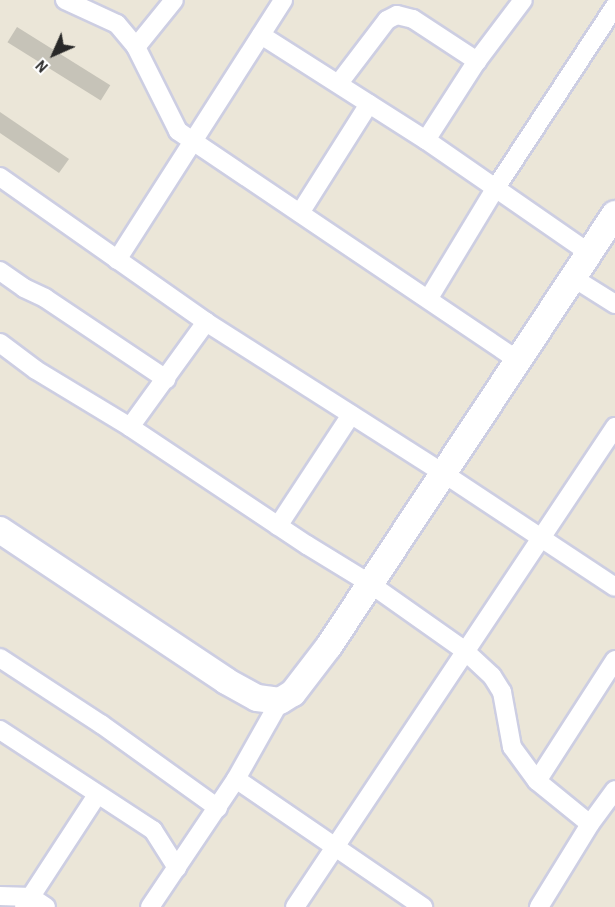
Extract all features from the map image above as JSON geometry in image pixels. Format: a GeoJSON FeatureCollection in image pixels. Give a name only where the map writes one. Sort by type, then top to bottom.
{"type":"FeatureCollection","features":[{"type":"Feature","properties":{"kind":"main road"},"geometry":{"type":"LineString","coordinates":[[0,530],[226,681],[257,698],[280,701],[293,693],[307,677],[615,214]]}},
{"type":"Feature","properties":{"kind":"street"},"geometry":{"type":"LineString","coordinates":[[65,0],[117,24],[136,47],[178,131],[429,298],[517,360]]}},
{"type":"Feature","properties":{"kind":"street"},"geometry":{"type":"LineString","coordinates":[[136,47],[174,0]]}},
{"type":"Feature","properties":{"kind":"street"},"geometry":{"type":"LineString","coordinates":[[117,260],[283,0]]}},
{"type":"Feature","properties":{"kind":"street"},"geometry":{"type":"LineString","coordinates":[[426,140],[477,62],[524,0]]}},
{"type":"Feature","properties":{"kind":"street"},"geometry":{"type":"LineString","coordinates":[[429,298],[495,189],[615,6]]}},
{"type":"Feature","properties":{"kind":"street"},"geometry":{"type":"LineString","coordinates":[[339,83],[387,20],[397,15],[413,19],[477,62]]}},
{"type":"Feature","properties":{"kind":"street"},"geometry":{"type":"LineString","coordinates":[[261,35],[426,140],[588,252]]}},
{"type":"Feature","properties":{"kind":"street"},"geometry":{"type":"LineString","coordinates":[[300,213],[369,104]]}},
{"type":"Feature","properties":{"kind":"street"},"geometry":{"type":"LineString","coordinates":[[0,177],[206,322],[443,472],[615,587]]}},
{"type":"Feature","properties":{"kind":"street"},"geometry":{"type":"LineString","coordinates":[[0,271],[24,288],[45,297],[166,379]]}},
{"type":"Feature","properties":{"kind":"street"},"geometry":{"type":"LineString","coordinates":[[572,277],[615,304]]}},
{"type":"Feature","properties":{"kind":"street"},"geometry":{"type":"LineString","coordinates":[[130,427],[206,322]]}},
{"type":"Feature","properties":{"kind":"street"},"geometry":{"type":"LineString","coordinates":[[0,343],[36,370],[130,427],[278,526],[369,583],[464,650],[492,676],[502,692],[512,747],[537,781],[590,824]]}},
{"type":"Feature","properties":{"kind":"street"},"geometry":{"type":"LineString","coordinates":[[278,526],[351,415]]}},
{"type":"Feature","properties":{"kind":"street"},"geometry":{"type":"LineString","coordinates":[[295,907],[464,650],[615,427]]}},
{"type":"Feature","properties":{"kind":"street"},"geometry":{"type":"LineString","coordinates":[[0,658],[101,724],[218,808]]}},
{"type":"Feature","properties":{"kind":"street"},"geometry":{"type":"LineString","coordinates":[[537,781],[615,660]]}},
{"type":"Feature","properties":{"kind":"street"},"geometry":{"type":"LineString","coordinates":[[150,907],[218,808],[280,701]]}},
{"type":"Feature","properties":{"kind":"street"},"geometry":{"type":"LineString","coordinates":[[0,730],[153,830],[177,868]]}},
{"type":"Feature","properties":{"kind":"street"},"geometry":{"type":"LineString","coordinates":[[236,779],[423,907]]}},
{"type":"Feature","properties":{"kind":"street"},"geometry":{"type":"LineString","coordinates":[[539,907],[590,824],[615,790]]}},
{"type":"Feature","properties":{"kind":"street"},"geometry":{"type":"LineString","coordinates":[[0,896],[34,904],[97,795]]}},
{"type":"Feature","properties":{"kind":"building"},"geometry":{"type":"Polygon","coordinates":[[[17,27],[110,85],[101,101],[7,42],[17,27]]]}},
{"type":"Feature","properties":{"kind":"building"},"geometry":{"type":"Polygon","coordinates":[[[0,112],[69,159],[59,173],[0,133],[0,112]]]}}]}
